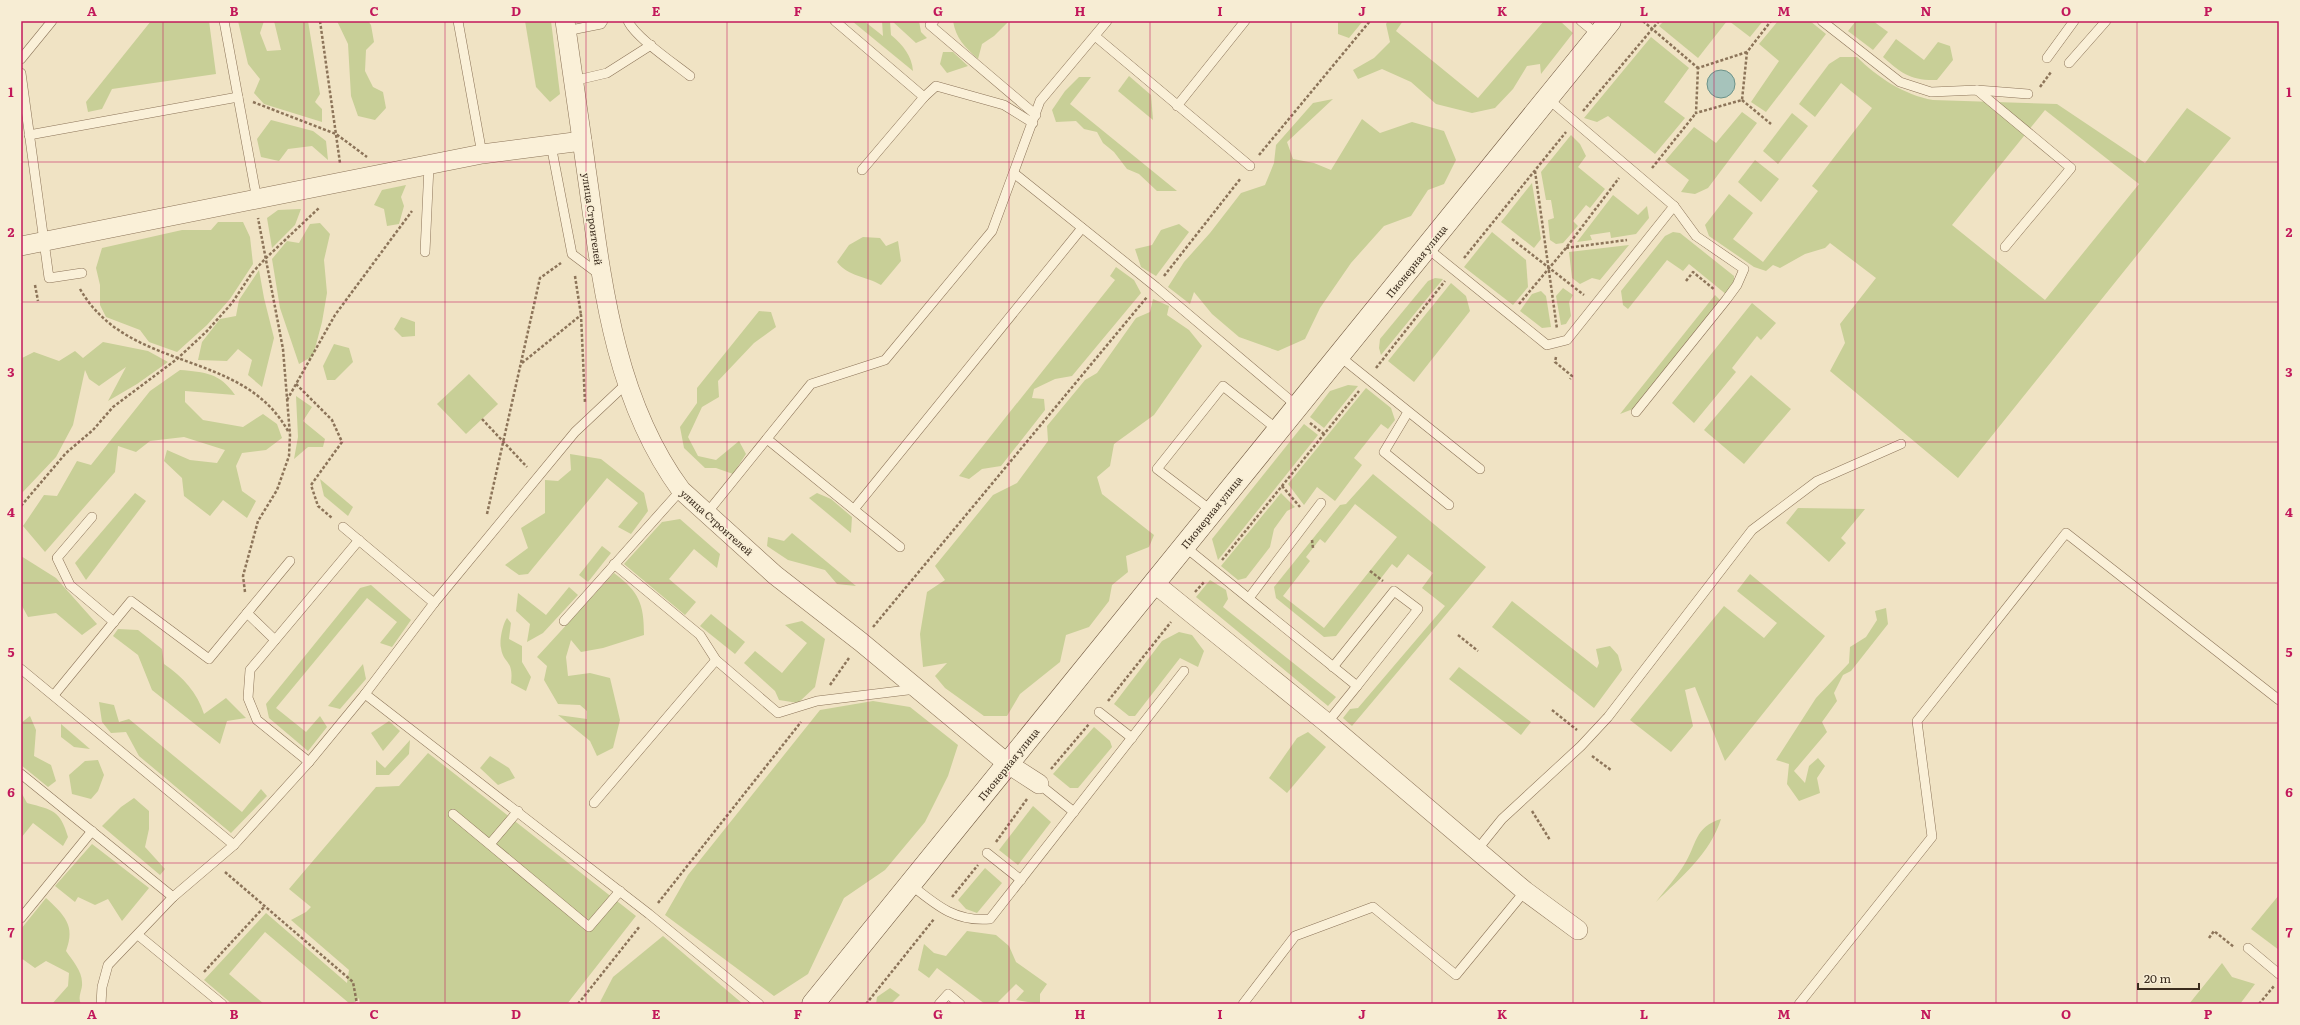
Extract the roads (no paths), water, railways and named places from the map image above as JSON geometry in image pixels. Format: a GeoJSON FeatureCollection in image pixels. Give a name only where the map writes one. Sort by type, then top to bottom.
{"type":"FeatureCollection","features":[{"type":"Feature","properties":{"kind":"main road","name":"Пионерная улица"},"geometry":{"type":"LineString","coordinates":[[813,1004],[1278,430],[1301,412],[1338,355],[1427,248],[1546,98],[1604,28]]}},
{"type":"Feature","properties":{"kind":"street","name":"улица Строителей"},"geometry":{"type":"LineString","coordinates":[[566,26],[601,276],[626,384],[641,423],[681,490],[775,575],[861,642],[1008,764],[1039,784]]}},
{"type":"Feature","properties":{"kind":"street"},"geometry":{"type":"LineString","coordinates":[[21,246],[390,174],[482,154],[582,141]]}},
{"type":"Feature","properties":{"kind":"street"},"geometry":{"type":"LineString","coordinates":[[1154,583],[1327,723],[1526,890],[1578,930]]}},
{"type":"Feature","properties":{"kind":"lane"},"geometry":{"type":"LineString","coordinates":[[21,60],[52,21]]}},
{"type":"Feature","properties":{"kind":"lane"},"geometry":{"type":"LineString","coordinates":[[224,21],[256,200]]}},
{"type":"Feature","properties":{"kind":"lane"},"geometry":{"type":"LineString","coordinates":[[458,21],[482,154]]}},
{"type":"Feature","properties":{"kind":"lane"},"geometry":{"type":"LineString","coordinates":[[566,26],[601,24],[603,21]]}},
{"type":"Feature","properties":{"kind":"lane"},"geometry":{"type":"LineString","coordinates":[[628,21],[630,26],[651,45],[690,76]]}},
{"type":"Feature","properties":{"kind":"lane"},"geometry":{"type":"LineString","coordinates":[[835,21],[924,97]]}},
{"type":"Feature","properties":{"kind":"lane"},"geometry":{"type":"LineString","coordinates":[[934,21],[930,25],[1034,119]]}},
{"type":"Feature","properties":{"kind":"lane"},"geometry":{"type":"LineString","coordinates":[[708,513],[811,384],[885,360],[992,231],[1015,174],[1040,100],[1107,21]]}},
{"type":"Feature","properties":{"kind":"lane"},"geometry":{"type":"LineString","coordinates":[[1178,106],[1245,21]]}},
{"type":"Feature","properties":{"kind":"lane"},"geometry":{"type":"LineString","coordinates":[[1581,21],[1604,28]]}},
{"type":"Feature","properties":{"kind":"lane"},"geometry":{"type":"LineString","coordinates":[[1822,21],[1900,82],[1931,92],[1978,90],[2028,94]]}},
{"type":"Feature","properties":{"kind":"lane"},"geometry":{"type":"LineString","coordinates":[[2047,58],[2074,21]]}},
{"type":"Feature","properties":{"kind":"lane"},"geometry":{"type":"LineString","coordinates":[[2069,63],[2102,22]]}},
{"type":"Feature","properties":{"kind":"lane"},"geometry":{"type":"LineString","coordinates":[[1095,36],[1250,166]]}},
{"type":"Feature","properties":{"kind":"lane"},"geometry":{"type":"LineString","coordinates":[[573,81],[607,73],[651,45]]}},
{"type":"Feature","properties":{"kind":"lane"},"geometry":{"type":"LineString","coordinates":[[21,72],[49,278],[82,272]]}},
{"type":"Feature","properties":{"kind":"lane"},"geometry":{"type":"LineString","coordinates":[[862,170],[924,97],[936,86],[1004,105],[1034,119]]}},
{"type":"Feature","properties":{"kind":"lane"},"geometry":{"type":"LineString","coordinates":[[1978,90],[2071,168],[2005,246]]}},
{"type":"Feature","properties":{"kind":"lane"},"geometry":{"type":"LineString","coordinates":[[29,135],[238,97]]}},
{"type":"Feature","properties":{"kind":"lane"},"geometry":{"type":"LineString","coordinates":[[1546,98],[1674,206],[1696,236],[1744,269],[1737,285],[1726,300],[1636,412]]}},
{"type":"Feature","properties":{"kind":"lane"},"geometry":{"type":"LineString","coordinates":[[551,145],[572,254],[601,276]]}},
{"type":"Feature","properties":{"kind":"lane"},"geometry":{"type":"LineString","coordinates":[[425,252],[429,166]]}},
{"type":"Feature","properties":{"kind":"lane"},"geometry":{"type":"LineString","coordinates":[[1015,174],[1156,287],[1301,412]]}},
{"type":"Feature","properties":{"kind":"lane"},"geometry":{"type":"LineString","coordinates":[[1427,248],[1547,345],[1567,340],[1674,206]]}},
{"type":"Feature","properties":{"kind":"lane"},"geometry":{"type":"LineString","coordinates":[[855,508],[1082,228]]}},
{"type":"Feature","properties":{"kind":"lane"},"geometry":{"type":"LineString","coordinates":[[1338,355],[1480,469]]}},
{"type":"Feature","properties":{"kind":"lane"},"geometry":{"type":"LineString","coordinates":[[101,1004],[102,987],[108,965],[173,897],[234,845],[309,762],[365,694],[434,603],[574,432],[626,384]]}},
{"type":"Feature","properties":{"kind":"lane"},"geometry":{"type":"LineString","coordinates":[[1212,511],[1157,469],[1223,386],[1278,430]]}},
{"type":"Feature","properties":{"kind":"lane"},"geometry":{"type":"LineString","coordinates":[[1408,412],[1384,452],[1449,505]]}},
{"type":"Feature","properties":{"kind":"lane"},"geometry":{"type":"LineString","coordinates":[[767,439],[855,508],[900,546]]}},
{"type":"Feature","properties":{"kind":"lane"},"geometry":{"type":"LineString","coordinates":[[1478,850],[1502,819],[1581,746],[1608,717],[1752,530],[1817,481],[1901,444]]}},
{"type":"Feature","properties":{"kind":"lane"},"geometry":{"type":"LineString","coordinates":[[564,621],[681,490]]}},
{"type":"Feature","properties":{"kind":"lane"},"geometry":{"type":"LineString","coordinates":[[1248,598],[1321,503]]}},
{"type":"Feature","properties":{"kind":"lane"},"geometry":{"type":"LineString","coordinates":[[92,517],[58,558],[70,585],[114,622]]}},
{"type":"Feature","properties":{"kind":"lane"},"geometry":{"type":"LineString","coordinates":[[343,527],[434,603]]}},
{"type":"Feature","properties":{"kind":"lane"},"geometry":{"type":"LineString","coordinates":[[1799,1004],[1932,837],[1917,721],[2066,533],[2279,700]]}},
{"type":"Feature","properties":{"kind":"lane"},"geometry":{"type":"LineString","coordinates":[[309,762],[257,720],[248,698],[250,670],[359,540]]}},
{"type":"Feature","properties":{"kind":"lane"},"geometry":{"type":"LineString","coordinates":[[1184,546],[1357,686]]}},
{"type":"Feature","properties":{"kind":"lane"},"geometry":{"type":"LineString","coordinates":[[54,695],[131,601],[209,658],[290,561]]}},
{"type":"Feature","properties":{"kind":"lane"},"geometry":{"type":"LineString","coordinates":[[614,564],[700,635],[716,660],[778,713],[817,701],[918,689]]}},
{"type":"Feature","properties":{"kind":"lane"},"geometry":{"type":"LineString","coordinates":[[1327,723],[1418,610],[1394,591],[1333,667]]}},
{"type":"Feature","properties":{"kind":"lane"},"geometry":{"type":"LineString","coordinates":[[247,613],[275,640]]}},
{"type":"Feature","properties":{"kind":"lane"},"geometry":{"type":"LineString","coordinates":[[594,803],[716,660]]}},
{"type":"Feature","properties":{"kind":"lane"},"geometry":{"type":"LineString","coordinates":[[21,669],[234,845]]}},
{"type":"Feature","properties":{"kind":"lane"},"geometry":{"type":"LineString","coordinates":[[910,884],[942,909],[972,921],[990,919],[1184,671]]}},
{"type":"Feature","properties":{"kind":"lane"},"geometry":{"type":"LineString","coordinates":[[365,694],[620,891],[759,1004]]}},
{"type":"Feature","properties":{"kind":"lane"},"geometry":{"type":"LineString","coordinates":[[1099,712],[1132,738]]}},
{"type":"Feature","properties":{"kind":"lane"},"geometry":{"type":"LineString","coordinates":[[21,774],[173,897]]}},
{"type":"Feature","properties":{"kind":"lane"},"geometry":{"type":"LineString","coordinates":[[1039,784],[1074,812]]}},
{"type":"Feature","properties":{"kind":"lane"},"geometry":{"type":"LineString","coordinates":[[490,844],[518,811]]}},
{"type":"Feature","properties":{"kind":"lane"},"geometry":{"type":"LineString","coordinates":[[454,814],[589,927],[620,891]]}},
{"type":"Feature","properties":{"kind":"lane"},"geometry":{"type":"LineString","coordinates":[[21,918],[92,831]]}},
{"type":"Feature","properties":{"kind":"lane"},"geometry":{"type":"LineString","coordinates":[[987,853],[1021,880]]}},
{"type":"Feature","properties":{"kind":"lane"},"geometry":{"type":"LineString","coordinates":[[1243,1004],[1295,936],[1373,907],[1456,975],[1526,890]]}},
{"type":"Feature","properties":{"kind":"lane"},"geometry":{"type":"LineString","coordinates":[[138,935],[222,1004]]}},
{"type":"Feature","properties":{"kind":"lane"},"geometry":{"type":"LineString","coordinates":[[2248,948],[2279,974]]}},
{"type":"Feature","properties":{"kind":"lane"},"geometry":{"type":"LineString","coordinates":[[940,1004],[948,994],[960,1004]]}},
{"type":"Feature","properties":{"kind":"water"},"geometry":{"type":"Polygon","coordinates":[[[1721,70],[1731,74],[1735,84],[1731,94],[1721,98],[1711,94],[1707,84],[1711,74],[1721,70]]]}}]}
